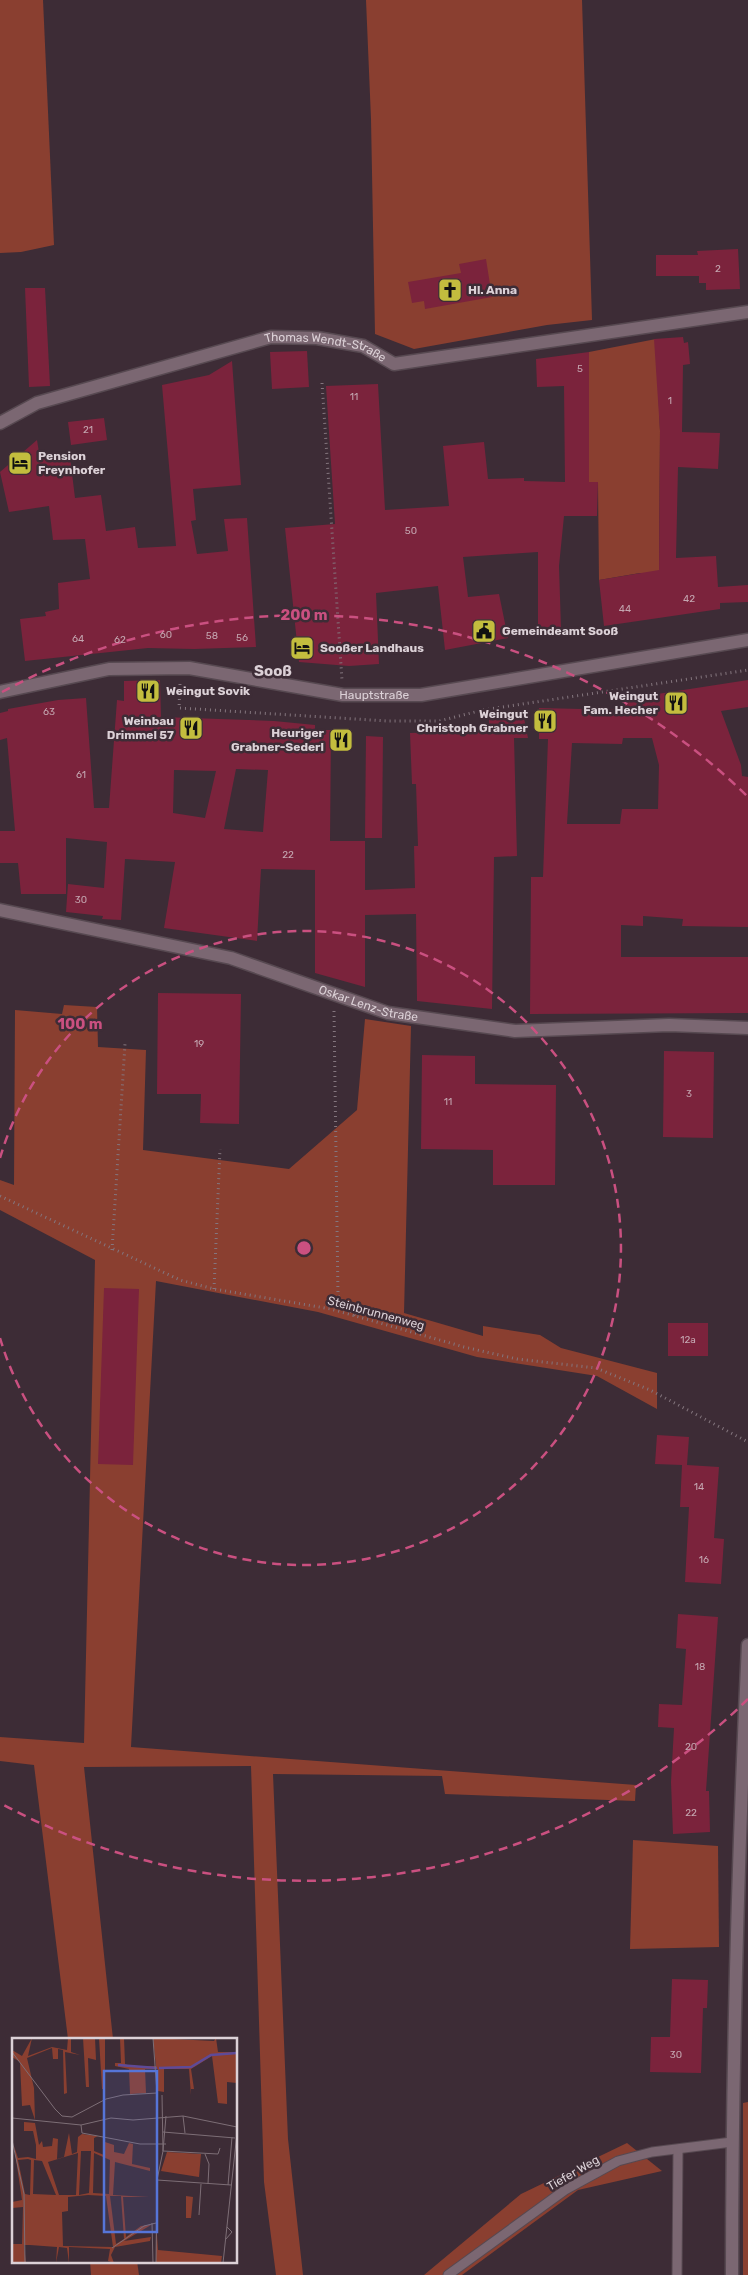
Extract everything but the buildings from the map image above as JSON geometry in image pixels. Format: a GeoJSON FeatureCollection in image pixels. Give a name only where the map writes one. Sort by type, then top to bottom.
{"type":"FeatureCollection","features":[{"type":"Feature","properties":{"kind":"street","name":"Thomas Wendt-Straße"},"geometry":{"type":"LineString","coordinates":[[0,423],[37,403],[271,337],[317,338],[363,346],[394,364],[748,312]]}},
{"type":"Feature","properties":{"kind":"street","name":"Hauptstraße"},"geometry":{"type":"LineString","coordinates":[[0,692],[108,669],[189,668],[343,695],[421,695],[748,640]]}},
{"type":"Feature","properties":{"kind":"street","name":"Oskar Lenz-Straße"},"geometry":{"type":"LineString","coordinates":[[0,910],[231,958],[388,1013],[515,1030],[669,1025],[748,1028]]}},
{"type":"Feature","properties":{"kind":"street"},"geometry":{"type":"LineString","coordinates":[[732,2275],[732,2142],[740,1831],[748,1645]]}},
{"type":"Feature","properties":{"kind":"lane","name":"Tiefer Weg"},"geometry":{"type":"LineString","coordinates":[[448,2275],[565,2190],[618,2162],[652,2152],[732,2142]]}},
{"type":"Feature","properties":{"kind":"lane"},"geometry":{"type":"LineString","coordinates":[[676,2275],[678,2150]]}},
{"type":"Feature","properties":{"kind":"path"},"geometry":{"type":"LineString","coordinates":[[322,383],[343,695]]}},
{"type":"Feature","properties":{"kind":"path"},"geometry":{"type":"LineString","coordinates":[[334,994],[338,1296],[356,1316]]}},
{"type":"Feature","properties":{"kind":"path"},"geometry":{"type":"LineString","coordinates":[[112,1250],[125,1044]]}},
{"type":"Feature","properties":{"kind":"path"},"geometry":{"type":"LineString","coordinates":[[214,1289],[220,1149]]}},
{"type":"Feature","properties":{"kind":"path","name":"Steinbrunnenweg"},"geometry":{"type":"LineString","coordinates":[[0,1196],[112,1250],[180,1280],[214,1289],[331,1309],[464,1347],[517,1359],[596,1368],[650,1390],[748,1442]]}},
{"type":"Feature","properties":{"kind":"shaded area"},"geometry":{"type":"Polygon","coordinates":[[[0,0],[43,0],[54,245],[21,252],[0,253],[0,0]]]}},
{"type":"Feature","properties":{"kind":"shaded area"},"geometry":{"type":"Polygon","coordinates":[[[366,0],[582,0],[592,320],[547,325],[414,349],[375,334],[371,119],[366,0]]]}},
{"type":"Feature","properties":{"kind":"shaded area"},"geometry":{"type":"Polygon","coordinates":[[[656,339],[660,431],[659,573],[640,573],[599,580],[598,483],[589,482],[589,352],[656,339]]]}},
{"type":"Feature","properties":{"kind":"shaded area"},"geometry":{"type":"Polygon","coordinates":[[[64,1005],[97,1007],[98,1047],[146,1050],[143,1150],[289,1169],[357,1110],[365,1019],[411,1026],[404,1313],[483,1336],[483,1326],[540,1335],[561,1348],[657,1373],[657,1409],[597,1376],[477,1357],[318,1312],[156,1281],[131,1747],[636,1785],[635,1801],[445,1794],[442,1776],[273,1774],[288,2139],[303,2275],[276,2275],[264,2182],[251,1766],[84,1767],[113,2038],[68,2038],[34,1765],[0,1761],[0,1737],[84,1743],[95,1260],[0,1210],[0,1180],[14,1185],[15,1010],[62,1014],[64,1005]]]}},
{"type":"Feature","properties":{"kind":"shaded area"},"geometry":{"type":"Polygon","coordinates":[[[633,1840],[718,1846],[719,1947],[630,1949],[633,1840]]]}},
{"type":"Feature","properties":{"kind":"shaded area"},"geometry":{"type":"Polygon","coordinates":[[[748,2102],[748,2275],[743,2275],[743,2103],[748,2102]]]}},
{"type":"Feature","properties":{"kind":"shaded area"},"geometry":{"type":"Polygon","coordinates":[[[627,2143],[662,2171],[578,2190],[462,2275],[424,2275],[521,2194],[627,2143]]]}},
{"type":"Feature","properties":{"kind":"shaded area"},"geometry":{"type":"Polygon","coordinates":[[[90,2262],[137,2262],[139,2275],[91,2275],[90,2262]]]}},
{"type":"Feature","properties":{"kind":"place","name":"Hl. Anna"},"geometry":{"type":"Point","coordinates":[450,290]}},
{"type":"Feature","properties":{"kind":"place","name":"Pension Freynhofer"},"geometry":{"type":"Point","coordinates":[20,463]}},
{"type":"Feature","properties":{"kind":"place","name":"Gemeindeamt Sooß"},"geometry":{"type":"Point","coordinates":[484,631]}},
{"type":"Feature","properties":{"kind":"place","name":"Sooßer Landhaus"},"geometry":{"type":"Point","coordinates":[302,648]}},
{"type":"Feature","properties":{"kind":"place","name":"Weingut Sovik"},"geometry":{"type":"Point","coordinates":[148,691]}},
{"type":"Feature","properties":{"kind":"place","name":"Weingut Fam. Hecher"},"geometry":{"type":"Point","coordinates":[676,703]}},
{"type":"Feature","properties":{"kind":"place","name":"Weingut Christoph Grabner"},"geometry":{"type":"Point","coordinates":[545,721]}},
{"type":"Feature","properties":{"kind":"place","name":"Weinbau Drimmel 57"},"geometry":{"type":"Point","coordinates":[191,728]}},
{"type":"Feature","properties":{"kind":"place","name":"Heuriger Grabner-Sederl"},"geometry":{"type":"Point","coordinates":[341,740]}},
{"type":"Feature","properties":{"kind":"district","name":"Sooß"},"geometry":{"type":"Point","coordinates":[273,671]}}]}
